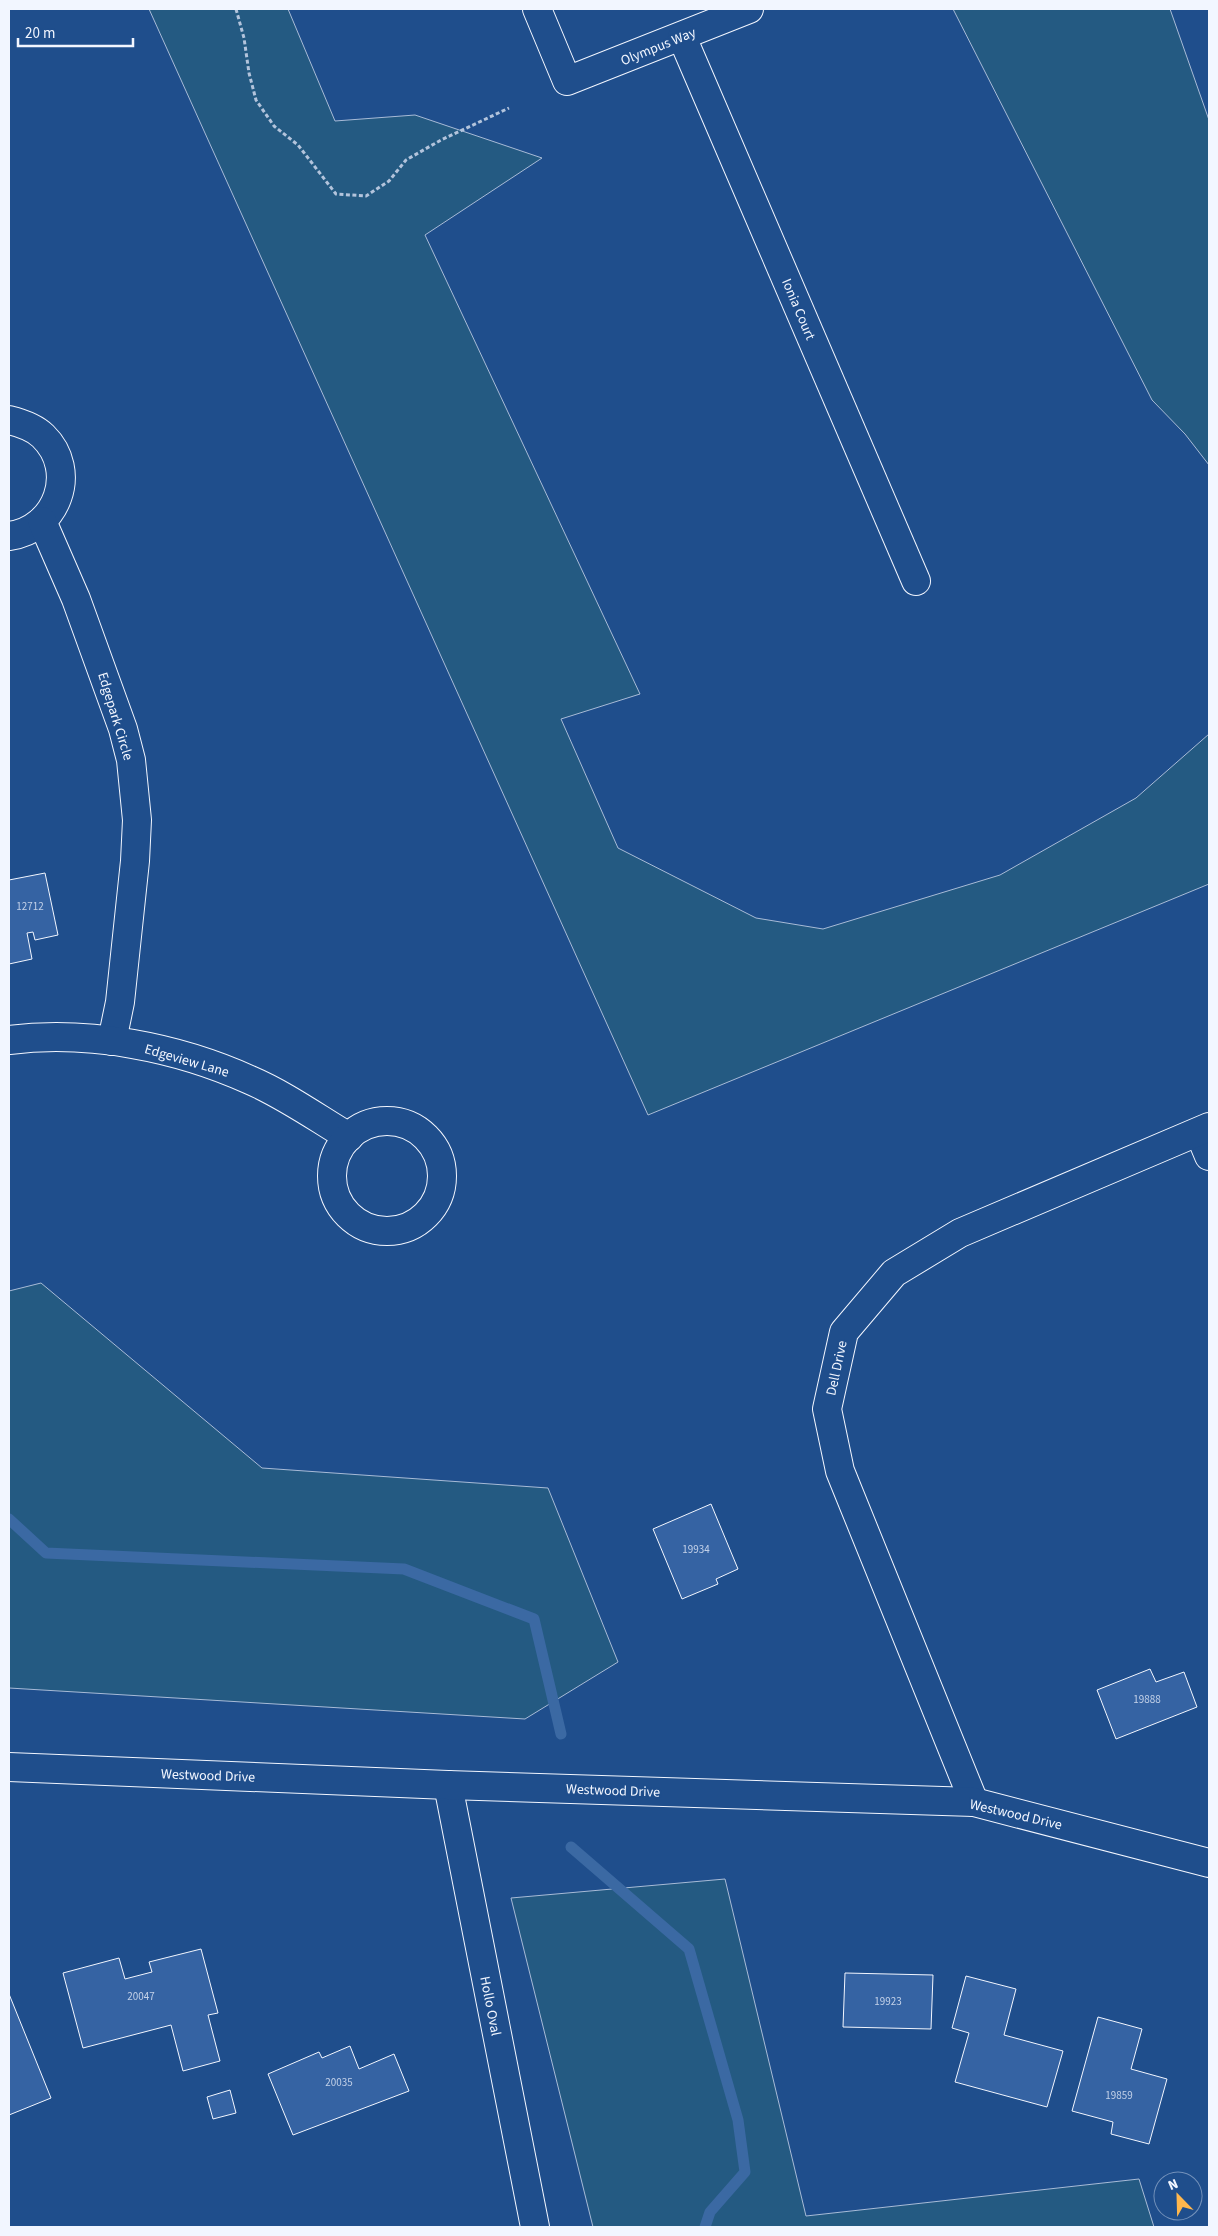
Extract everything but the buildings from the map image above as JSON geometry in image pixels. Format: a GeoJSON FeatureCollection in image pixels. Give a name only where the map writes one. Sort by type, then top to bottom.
{"type":"FeatureCollection","features":[{"type":"Feature","properties":{"kind":"street","name":"Olympus Way"},"geometry":{"type":"LineString","coordinates":[[537,9],[567,81],[749,9]]}},
{"type":"Feature","properties":{"kind":"street","name":"Ionia Court"},"geometry":{"type":"LineString","coordinates":[[682,37],[916,581]]}},
{"type":"Feature","properties":{"kind":"street"},"geometry":{"type":"LineString","coordinates":[[9,420],[26,424],[43,436],[56,453],[61,472],[60,492],[51,511],[37,527],[18,535],[9,536]]}},
{"type":"Feature","properties":{"kind":"street","name":"Edgepark Circle"},"geometry":{"type":"LineString","coordinates":[[42,521],[79,608],[123,729],[131,760],[137,820],[135,861],[120,1002],[112,1041]]}},
{"type":"Feature","properties":{"kind":"street","name":"Edgeview Lane"},"geometry":{"type":"LineString","coordinates":[[9,1040],[47,1037],[112,1041],[185,1057],[251,1080],[349,1137]]}},
{"type":"Feature","properties":{"kind":"street"},"geometry":{"type":"LineString","coordinates":[[1204,1130],[1209,1156]]}},
{"type":"Feature","properties":{"kind":"street","name":"Dell Drive"},"geometry":{"type":"LineString","coordinates":[[974,1802],[840,1471],[827,1409],[844,1332],[894,1273],[960,1233],[1204,1130]]}},
{"type":"Feature","properties":{"kind":"street","name":"Westwood Drive"},"geometry":{"type":"LineString","coordinates":[[9,1766],[448,1785],[974,1802],[1209,1863]]}},
{"type":"Feature","properties":{"kind":"street","name":"Hollo Oval"},"geometry":{"type":"LineString","coordinates":[[448,1785],[535,2227]]}},
{"type":"Feature","properties":{"kind":"path"},"geometry":{"type":"LineString","coordinates":[[236,9],[244,38],[249,73],[256,100],[274,126],[298,145],[336,194],[366,196],[389,181],[406,160],[441,140],[508,108]]}},
{"type":"Feature","properties":{"kind":"shaded area"},"geometry":{"type":"Polygon","coordinates":[[[149,9],[288,9],[335,121],[415,115],[542,158],[425,235],[640,694],[561,719],[618,848],[756,918],[823,929],[1000,875],[1136,798],[1209,734],[1209,884],[648,1115],[149,9]]]}},
{"type":"Feature","properties":{"kind":"shaded area"},"geometry":{"type":"Polygon","coordinates":[[[953,9],[1170,9],[1209,120],[1209,465],[1185,434],[1152,400],[953,9]]]}},
{"type":"Feature","properties":{"kind":"shaded area"},"geometry":{"type":"Polygon","coordinates":[[[41,1283],[262,1468],[548,1488],[618,1662],[525,1719],[9,1688],[9,1291],[41,1283]]]}},
{"type":"Feature","properties":{"kind":"shaded area"},"geometry":{"type":"Polygon","coordinates":[[[725,1879],[806,2216],[1139,2179],[1154,2227],[593,2227],[511,1898],[725,1879]]]}},
{"type":"Feature","properties":{"kind":"waterway"},"geometry":{"type":"LineString","coordinates":[[9,1519],[46,1553],[404,1569],[534,1619],[561,1734]]}},
{"type":"Feature","properties":{"kind":"waterway"},"geometry":{"type":"LineString","coordinates":[[571,1847],[689,1949],[738,2120],[745,2172],[710,2212],[705,2227]]}}]}
